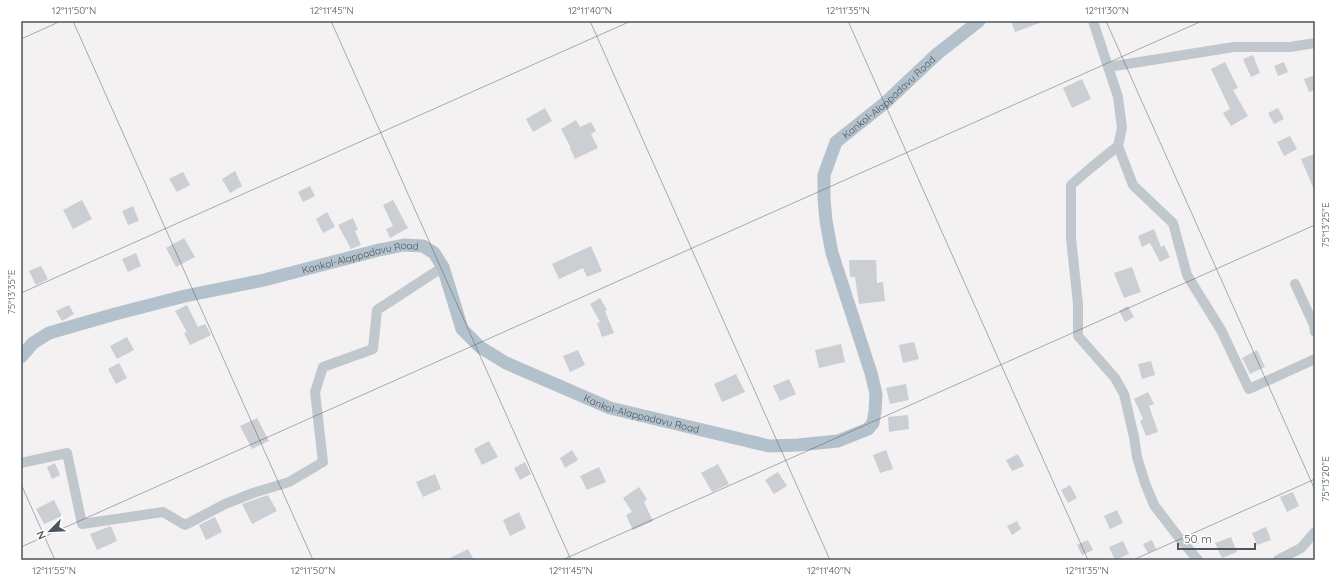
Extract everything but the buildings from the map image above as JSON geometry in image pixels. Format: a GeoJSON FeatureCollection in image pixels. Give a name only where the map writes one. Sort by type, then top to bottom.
{"type":"FeatureCollection","features":[{"type":"Feature","properties":{"kind":"main road","name":"Kankol-Alappadavu Road"},"geometry":{"type":"LineString","coordinates":[[21,357],[33,343],[49,333],[115,314],[178,298],[264,280],[379,250],[404,245],[423,246],[434,253],[443,267],[462,329],[480,346],[506,362],[610,408],[770,446],[838,441],[868,429],[873,423],[876,394],[871,373],[832,253],[826,221],[824,174],[836,142],[885,102],[937,54],[979,21]]}},
{"type":"Feature","properties":{"kind":"street"},"geometry":{"type":"LineString","coordinates":[[1093,21],[1118,97],[1122,128],[1118,146],[1133,185],[1173,223],[1187,275],[1221,330],[1249,388],[1315,359]]}},
{"type":"Feature","properties":{"kind":"street"},"geometry":{"type":"LineString","coordinates":[[1108,67],[1234,47],[1290,48],[1315,43]]}},
{"type":"Feature","properties":{"kind":"street"},"geometry":{"type":"LineString","coordinates":[[1118,146],[1071,185],[1071,238],[1078,304],[1078,336],[1115,378],[1124,394],[1144,483],[1158,509],[1180,539],[1198,560]]}},
{"type":"Feature","properties":{"kind":"street"},"geometry":{"type":"LineString","coordinates":[[21,463],[67,453],[82,524],[163,512],[184,525],[225,504],[253,493],[289,482],[323,462],[314,392],[323,367],[373,349],[377,310],[443,267]]}},
{"type":"Feature","properties":{"kind":"street"},"geometry":{"type":"LineString","coordinates":[[1295,284],[1314,325],[1315,332]]}},
{"type":"Feature","properties":{"kind":"street"},"geometry":{"type":"LineString","coordinates":[[1278,560],[1301,548],[1314,533],[1315,534]]}}]}
